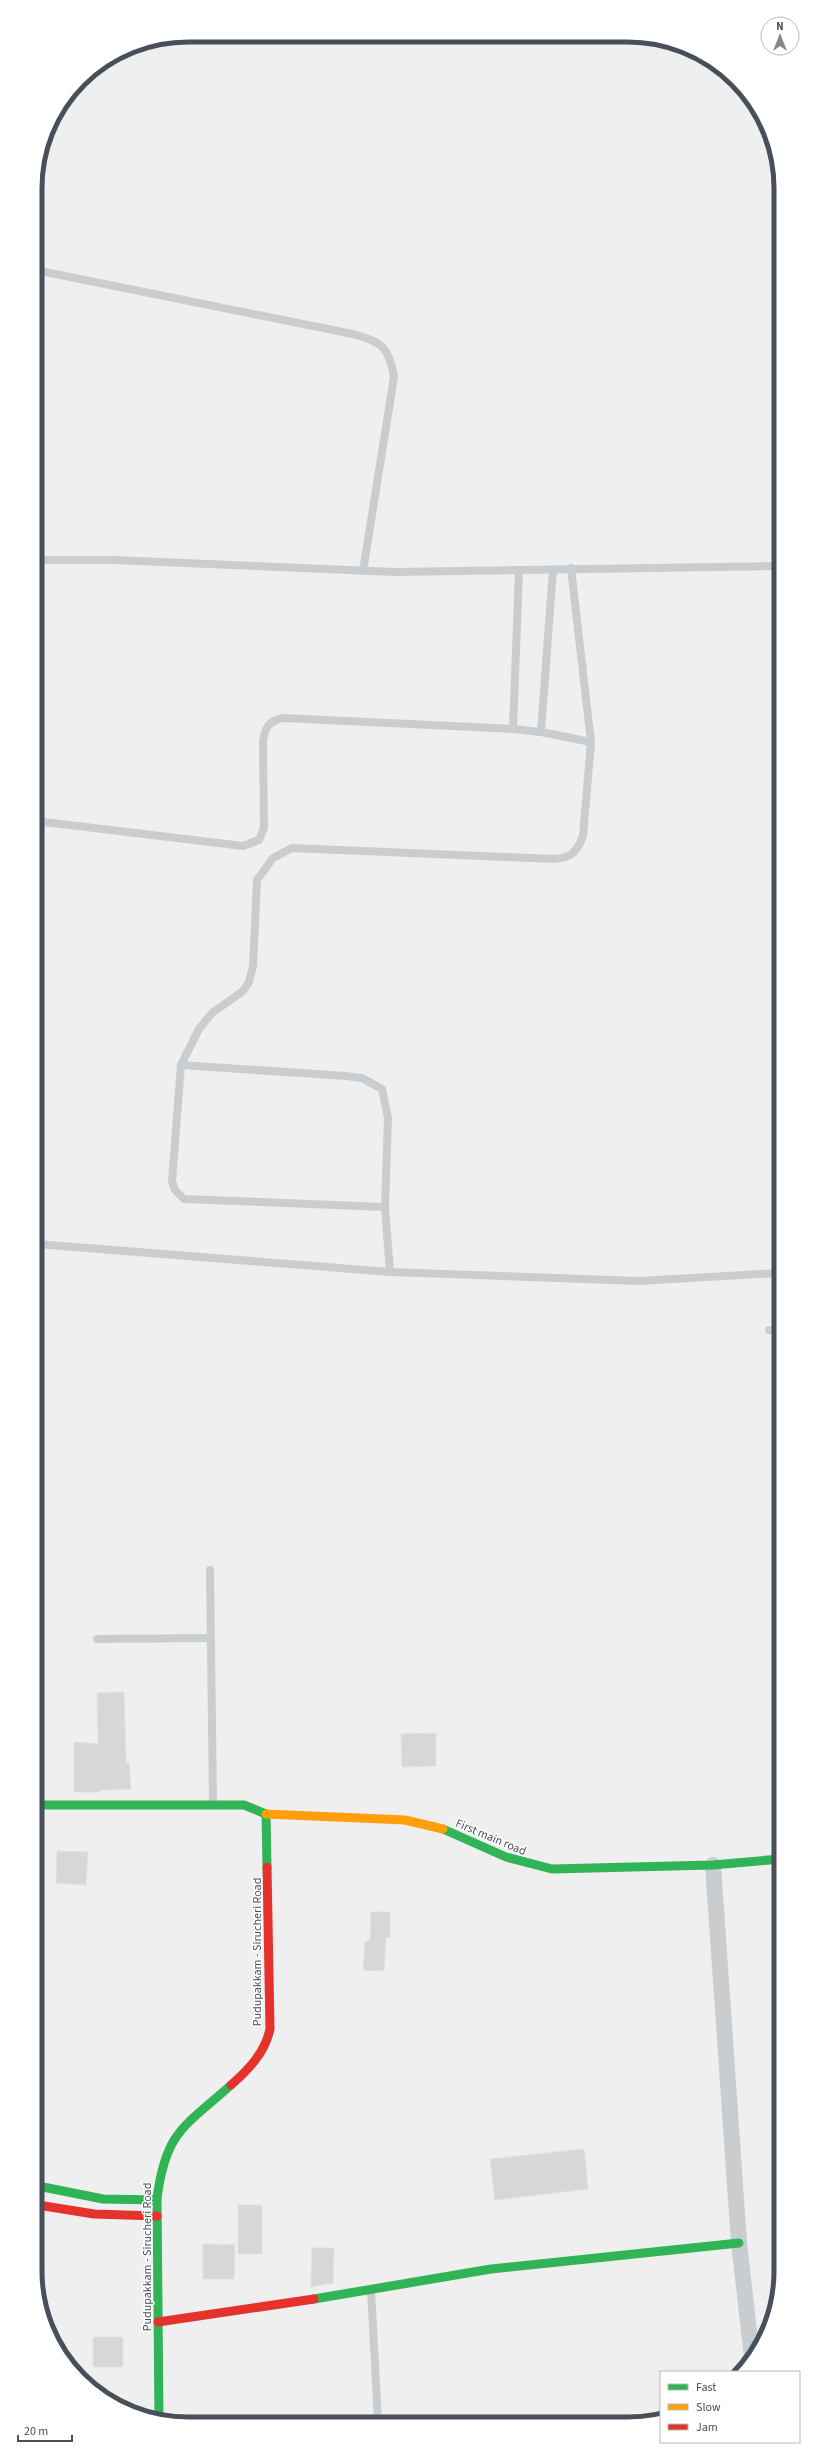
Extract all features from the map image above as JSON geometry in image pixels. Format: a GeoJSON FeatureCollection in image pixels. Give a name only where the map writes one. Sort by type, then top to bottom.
{"type":"FeatureCollection","features":[{"type":"Feature","properties":{"kind":"street"},"geometry":{"type":"LineString","coordinates":[[42,1805],[244,1805],[266,1814]]}},
{"type":"Feature","properties":{"kind":"street","name":"First main road"},"geometry":{"type":"LineString","coordinates":[[266,1814],[330,1815],[407,1820],[435,1826],[504,1858],[530,1866],[552,1869],[713,1865],[774,1860]]}},
{"type":"Feature","properties":{"kind":"street","name":"Pudupakkam - Sirucheri Road"},"geometry":{"type":"LineString","coordinates":[[158,2414],[157,2200],[161,2167],[172,2141],[188,2121],[258,2058],[269,2033],[271,1997],[266,1814]]}},
{"type":"Feature","properties":{"kind":"street"},"geometry":{"type":"LineString","coordinates":[[713,1865],[739,2243],[751,2349]]}},
{"type":"Feature","properties":{"kind":"street"},"geometry":{"type":"LineString","coordinates":[[42,2187],[103,2199],[157,2200]]}},
{"type":"Feature","properties":{"kind":"street"},"geometry":{"type":"LineString","coordinates":[[42,2205],[94,2214],[157,2216]]}},
{"type":"Feature","properties":{"kind":"street"},"geometry":{"type":"LineString","coordinates":[[158,2322],[491,2269],[739,2243]]}},
{"type":"Feature","properties":{"kind":"lane"},"geometry":{"type":"LineString","coordinates":[[42,271],[353,334],[374,340],[385,348],[391,360],[394,378],[363,571]]}},
{"type":"Feature","properties":{"kind":"lane"},"geometry":{"type":"LineString","coordinates":[[42,560],[113,560],[363,571],[774,566]]}},
{"type":"Feature","properties":{"kind":"lane"},"geometry":{"type":"LineString","coordinates":[[385,1207],[184,1199],[175,1190],[172,1181],[182,1065],[199,1029],[212,1013],[243,991],[250,982],[253,966],[257,880],[274,858],[292,848],[565,858],[572,856],[578,849],[583,836],[591,742],[571,568]]}},
{"type":"Feature","properties":{"kind":"lane"},"geometry":{"type":"LineString","coordinates":[[541,732],[553,569]]}},
{"type":"Feature","properties":{"kind":"lane"},"geometry":{"type":"LineString","coordinates":[[513,729],[519,570]]}},
{"type":"Feature","properties":{"kind":"lane"},"geometry":{"type":"LineString","coordinates":[[42,822],[243,846],[259,840],[264,828],[263,742],[267,726],[273,720],[283,718],[513,729],[541,732],[591,742]]}},
{"type":"Feature","properties":{"kind":"lane"},"geometry":{"type":"LineString","coordinates":[[182,1065],[346,1076],[362,1078],[382,1089],[388,1118],[385,1207],[390,1272]]}},
{"type":"Feature","properties":{"kind":"lane"},"geometry":{"type":"LineString","coordinates":[[42,1244],[390,1272],[639,1281],[774,1273]]}},
{"type":"Feature","properties":{"kind":"lane"},"geometry":{"type":"LineString","coordinates":[[769,1330],[774,1330]]}},
{"type":"Feature","properties":{"kind":"lane"},"geometry":{"type":"LineString","coordinates":[[210,1570],[209,1638],[212,1805]]}},
{"type":"Feature","properties":{"kind":"lane"},"geometry":{"type":"LineString","coordinates":[[97,1640],[209,1638]]}},
{"type":"Feature","properties":{"kind":"lane"},"geometry":{"type":"LineString","coordinates":[[370,2289],[378,2417]]}},
{"type":"Feature","properties":{"kind":"building"},"geometry":{"type":"Polygon","coordinates":[[[124,1692],[126,1763],[129,1763],[131,1789],[100,1790],[100,1792],[74,1792],[74,1742],[98,1744],[97,1693],[124,1692]]]}},
{"type":"Feature","properties":{"kind":"building"},"geometry":{"type":"Polygon","coordinates":[[[436,1733],[436,1766],[402,1767],[401,1734],[436,1733]]]}},
{"type":"Feature","properties":{"kind":"building"},"geometry":{"type":"Polygon","coordinates":[[[57,1851],[88,1852],[86,1885],[56,1883],[57,1851]]]}},
{"type":"Feature","properties":{"kind":"building"},"geometry":{"type":"Polygon","coordinates":[[[371,1912],[390,1912],[390,1938],[386,1937],[384,1971],[363,1970],[365,1941],[370,1941],[371,1912]]]}},
{"type":"Feature","properties":{"kind":"building"},"geometry":{"type":"Polygon","coordinates":[[[584,2149],[588,2189],[495,2200],[490,2159],[584,2149]]]}},
{"type":"Feature","properties":{"kind":"building"},"geometry":{"type":"Polygon","coordinates":[[[238,2205],[262,2205],[262,2254],[238,2254],[238,2205]]]}},
{"type":"Feature","properties":{"kind":"building"},"geometry":{"type":"Polygon","coordinates":[[[203,2244],[235,2245],[234,2279],[203,2279],[203,2244]]]}},
{"type":"Feature","properties":{"kind":"building"},"geometry":{"type":"Polygon","coordinates":[[[312,2248],[334,2248],[333,2283],[311,2287],[312,2248]]]}},
{"type":"Feature","properties":{"kind":"building"},"geometry":{"type":"Polygon","coordinates":[[[93,2337],[123,2337],[123,2367],[93,2367],[93,2337]]]}},
{"type":"Feature","properties":{"kind":"traffic: fast"},"geometry":{"type":"LineString","coordinates":[[42,1805],[244,1805],[266,1814],[267,1867]]}},
{"type":"Feature","properties":{"kind":"traffic: fast"},"geometry":{"type":"LineString","coordinates":[[443,1829],[506,1857],[552,1869],[713,1865],[774,1860]]}},
{"type":"Feature","properties":{"kind":"traffic: fast"},"geometry":{"type":"LineString","coordinates":[[159,2414],[157,2198],[161,2176],[172,2144],[180,2132],[189,2122],[231,2085]]}},
{"type":"Feature","properties":{"kind":"traffic: fast"},"geometry":{"type":"LineString","coordinates":[[42,2187],[103,2199],[157,2200]]}},
{"type":"Feature","properties":{"kind":"traffic: fast"},"geometry":{"type":"LineString","coordinates":[[314,2299],[491,2269],[739,2243]]}},
{"type":"Feature","properties":{"kind":"traffic: slow"},"geometry":{"type":"LineString","coordinates":[[266,1814],[405,1820],[443,1829]]}},
{"type":"Feature","properties":{"kind":"traffic: jam"},"geometry":{"type":"LineString","coordinates":[[231,2085],[244,2073],[260,2053],[268,2038],[270,2029],[267,1867]]}},
{"type":"Feature","properties":{"kind":"traffic: jam"},"geometry":{"type":"LineString","coordinates":[[42,2206],[94,2214],[157,2216]]}},
{"type":"Feature","properties":{"kind":"traffic: jam"},"geometry":{"type":"LineString","coordinates":[[158,2322],[314,2299]]}}]}
